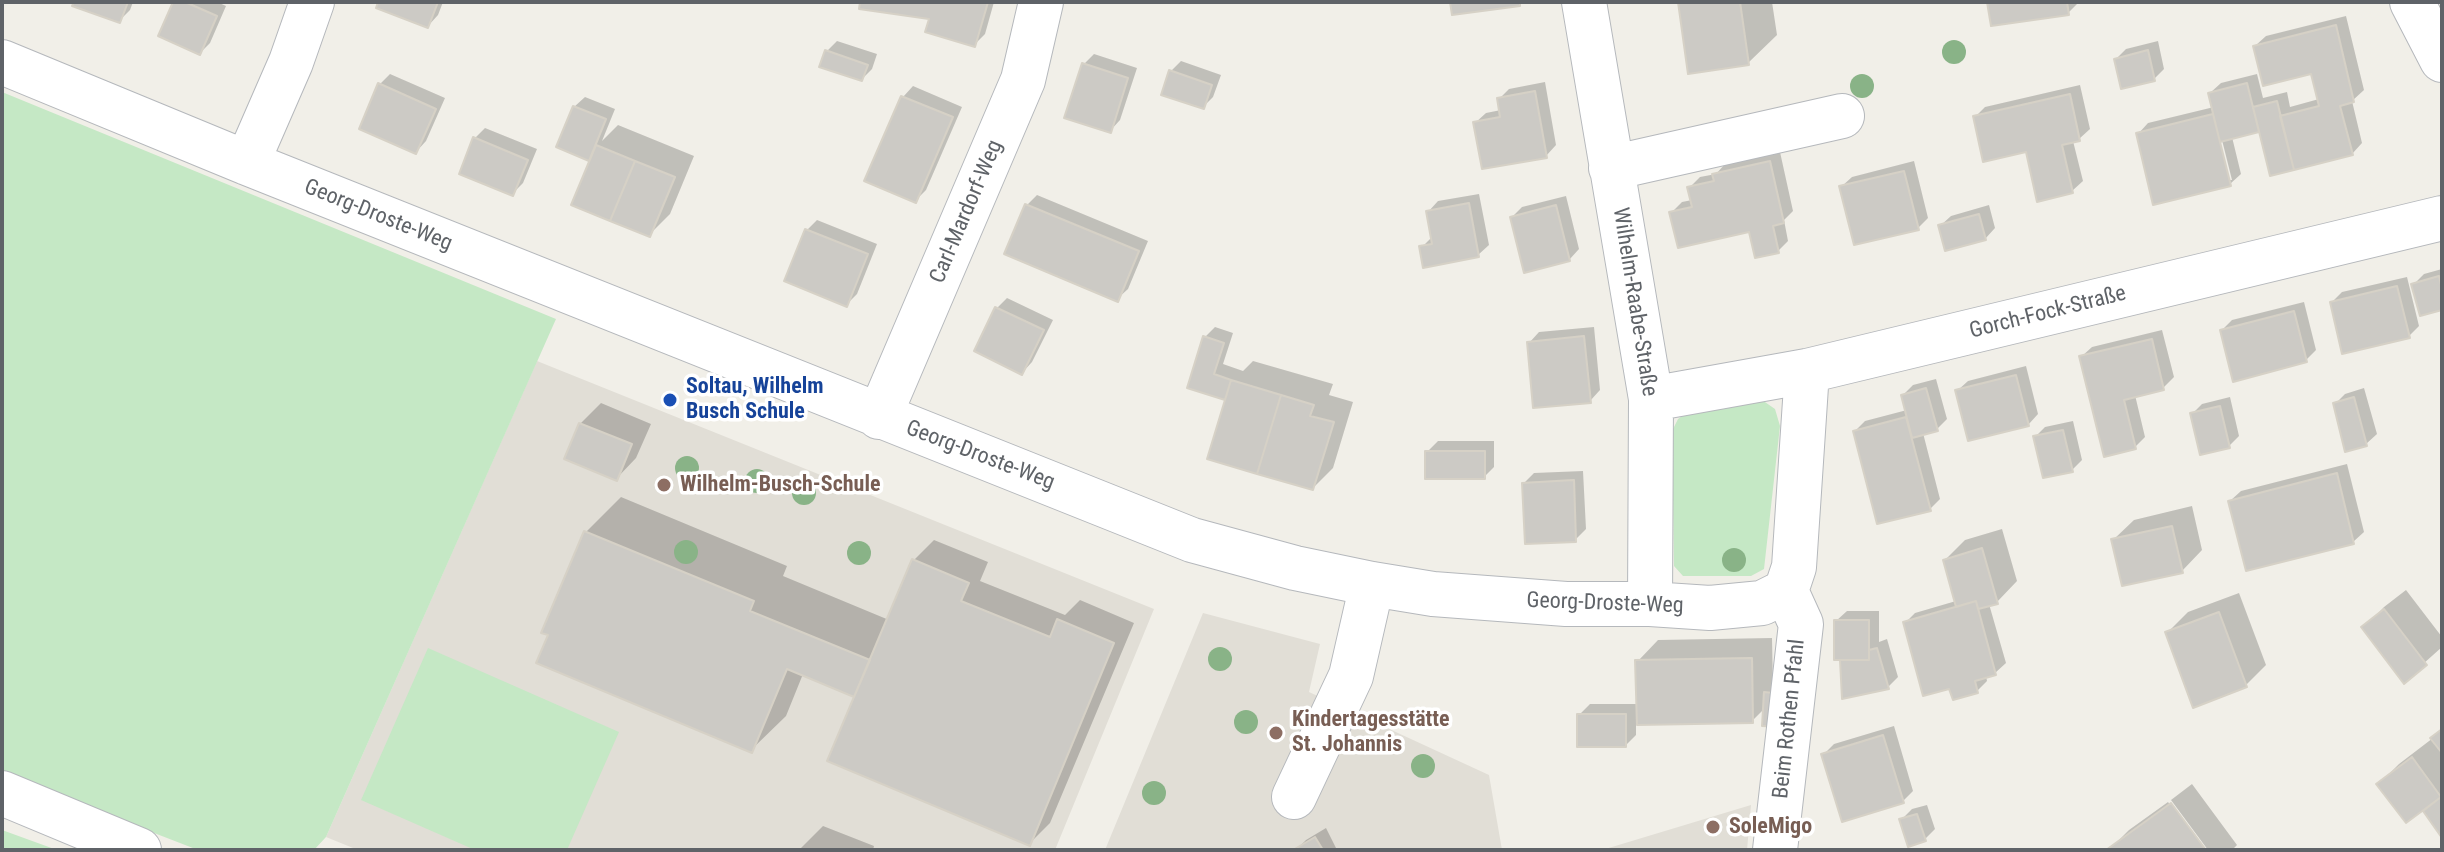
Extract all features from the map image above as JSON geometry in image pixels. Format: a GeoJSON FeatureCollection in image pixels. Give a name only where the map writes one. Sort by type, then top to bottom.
{"type":"FeatureCollection","features":[{"type":"Feature","properties":{"kind":"street"},"geometry":{"type":"LineString","coordinates":[[247,163],[291,62],[312,2]]}},
{"type":"Feature","properties":{"kind":"street","name":"Carl-Mardorf-Weg"},"geometry":{"type":"LineString","coordinates":[[879,417],[1023,80],[1041,2]]}},
{"type":"Feature","properties":{"kind":"street","name":"Wilhelm-Raabe-Straße"},"geometry":{"type":"LineString","coordinates":[[1584,2],[1651,399],[1650,604]]}},
{"type":"Feature","properties":{"kind":"street"},"geometry":{"type":"LineString","coordinates":[[2412,2],[2442,60]]}},
{"type":"Feature","properties":{"kind":"street","name":"Georg-Droste-Weg"},"geometry":{"type":"LineString","coordinates":[[2,62],[879,417],[1192,540],[1295,568],[1372,584],[1495,600],[1710,608],[1762,603],[1786,591]]}},
{"type":"Feature","properties":{"kind":"street"},"geometry":{"type":"LineString","coordinates":[[1611,168],[1842,116]]}},
{"type":"Feature","properties":{"kind":"street","name":"Gorch-Fock-Straße"},"geometry":{"type":"LineString","coordinates":[[1651,399],[1807,371],[2442,218]]}},
{"type":"Feature","properties":{"kind":"street"},"geometry":{"type":"LineString","coordinates":[[1786,591],[1794,567],[1807,371]]}},
{"type":"Feature","properties":{"kind":"street"},"geometry":{"type":"LineString","coordinates":[[1294,797],[1351,676],[1372,584]]}},
{"type":"Feature","properties":{"kind":"street","name":"Beim Rothen Pfahl"},"geometry":{"type":"LineString","coordinates":[[1775,850],[1801,624],[1786,591]]}},
{"type":"Feature","properties":{"kind":"street"},"geometry":{"type":"LineString","coordinates":[[2,793],[139,850]]}},
{"type":"Feature","properties":{"kind":"shaded area","name":"Wilhelm-Busch-Schule"},"geometry":{"type":"Polygon","coordinates":[[[537,361],[1154,609],[1055,850],[358,850],[326,837],[537,361]]]}},
{"type":"Feature","properties":{"kind":"shaded area","name":"Kindertagesstätte St. Johannis"},"geometry":{"type":"Polygon","coordinates":[[[1203,613],[1320,644],[1309,692],[1489,775],[1502,850],[1105,850],[1203,613]]]}},
{"type":"Feature","properties":{"kind":"shaded area","name":"SoleMigo"},"geometry":{"type":"Polygon","coordinates":[[[1751,805],[1747,850],[1602,850],[1751,805]]]}},
{"type":"Feature","properties":{"kind":"green space"},"geometry":{"type":"Polygon","coordinates":[[[2,92],[556,319],[326,837],[314,850],[198,850],[2,774],[2,92]]]}},
{"type":"Feature","properties":{"kind":"green space"},"geometry":{"type":"Polygon","coordinates":[[[1762,400],[1775,409],[1780,426],[1764,569],[1751,576],[1683,576],[1674,566],[1672,431],[1678,419],[1686,413],[1762,400]]]}},
{"type":"Feature","properties":{"kind":"green space"},"geometry":{"type":"Polygon","coordinates":[[[428,648],[619,732],[567,850],[475,850],[361,800],[428,648]]]}},
{"type":"Feature","properties":{"kind":"green space"},"geometry":{"type":"Polygon","coordinates":[[[2,830],[57,850],[2,850],[2,830]]]}},
{"type":"Feature","properties":{"kind":"building"},"geometry":{"type":"Polygon","coordinates":[[[74,2],[128,2],[120,23],[72,6],[74,2]]]}},
{"type":"Feature","properties":{"kind":"building"},"geometry":{"type":"Polygon","coordinates":[[[173,2],[185,2],[217,16],[200,55],[158,36],[173,2]]]}},
{"type":"Feature","properties":{"kind":"building"},"geometry":{"type":"Polygon","coordinates":[[[378,2],[438,2],[428,28],[376,8],[378,2]]]}},
{"type":"Feature","properties":{"kind":"building"},"geometry":{"type":"Polygon","coordinates":[[[860,2],[988,2],[975,47],[925,32],[929,19],[859,9],[860,2]]]}},
{"type":"Feature","properties":{"kind":"building"},"geometry":{"type":"Polygon","coordinates":[[[1450,2],[1520,2],[1520,6],[1452,15],[1450,2]]]}},
{"type":"Feature","properties":{"kind":"building"},"geometry":{"type":"Polygon","coordinates":[[[1678,2],[1740,2],[1749,65],[1688,74],[1678,2]]]}},
{"type":"Feature","properties":{"kind":"building"},"geometry":{"type":"Polygon","coordinates":[[[1987,2],[2067,2],[2069,15],[1991,26],[1987,2]]]}},
{"type":"Feature","properties":{"kind":"building"},"geometry":{"type":"Polygon","coordinates":[[[2336,25],[2354,102],[2340,106],[2353,155],[2294,170],[2280,116],[2319,106],[2311,74],[2263,86],[2253,46],[2336,25]]]}},
{"type":"Feature","properties":{"kind":"building"},"geometry":{"type":"Polygon","coordinates":[[[825,50],[868,65],[862,81],[819,67],[825,50]]]}},
{"type":"Feature","properties":{"kind":"building"},"geometry":{"type":"Polygon","coordinates":[[[2148,50],[2155,81],[2121,89],[2114,59],[2148,50]]]}},
{"type":"Feature","properties":{"kind":"building"},"geometry":{"type":"Polygon","coordinates":[[[1082,63],[1128,78],[1111,133],[1064,118],[1082,63]]]}},
{"type":"Feature","properties":{"kind":"building"},"geometry":{"type":"Polygon","coordinates":[[[1169,70],[1212,85],[1204,109],[1161,95],[1169,70]]]}},
{"type":"Feature","properties":{"kind":"building"},"geometry":{"type":"Polygon","coordinates":[[[378,83],[436,109],[416,154],[359,129],[378,83]]]}},
{"type":"Feature","properties":{"kind":"building"},"geometry":{"type":"Polygon","coordinates":[[[2247,83],[2259,132],[2220,142],[2208,93],[2247,83]]]}},
{"type":"Feature","properties":{"kind":"building"},"geometry":{"type":"Polygon","coordinates":[[[1535,91],[1547,158],[1482,169],[1473,122],[1500,117],[1497,98],[1535,91]]]}},
{"type":"Feature","properties":{"kind":"building"},"geometry":{"type":"Polygon","coordinates":[[[2070,94],[2080,141],[2062,145],[2073,193],[2037,202],[2026,152],[1983,162],[1973,116],[2070,94]]]}},
{"type":"Feature","properties":{"kind":"building"},"geometry":{"type":"Polygon","coordinates":[[[901,96],[953,117],[916,203],[864,181],[901,96]]]}},
{"type":"Feature","properties":{"kind":"building"},"geometry":{"type":"Polygon","coordinates":[[[2277,101],[2294,170],[2270,176],[2253,107],[2277,101]]]}},
{"type":"Feature","properties":{"kind":"building"},"geometry":{"type":"Polygon","coordinates":[[[573,106],[606,119],[589,161],[556,147],[573,106]]]}},
{"type":"Feature","properties":{"kind":"building"},"geometry":{"type":"Polygon","coordinates":[[[2213,114],[2231,186],[2153,205],[2136,133],[2213,114]]]}},
{"type":"Feature","properties":{"kind":"building"},"geometry":{"type":"Polygon","coordinates":[[[473,137],[528,160],[513,196],[459,174],[473,137]]]}},
{"type":"Feature","properties":{"kind":"building"},"geometry":{"type":"Polygon","coordinates":[[[596,145],[635,161],[610,221],[571,205],[596,145]]]}},
{"type":"Feature","properties":{"kind":"building"},"geometry":{"type":"Polygon","coordinates":[[[635,161],[675,177],[650,237],[610,221],[635,161]]]}},
{"type":"Feature","properties":{"kind":"building"},"geometry":{"type":"Polygon","coordinates":[[[1770,161],[1784,223],[1773,226],[1779,253],[1755,258],[1749,232],[1678,248],[1669,212],[1692,207],[1687,187],[1714,181],[1712,174],[1770,161]]]}},
{"type":"Feature","properties":{"kind":"building"},"geometry":{"type":"Polygon","coordinates":[[[1904,171],[1919,230],[1854,245],[1839,186],[1904,171]]]}},
{"type":"Feature","properties":{"kind":"building"},"geometry":{"type":"Polygon","coordinates":[[[1469,203],[1479,257],[1423,268],[1419,246],[1432,244],[1426,211],[1469,203]]]}},
{"type":"Feature","properties":{"kind":"building"},"geometry":{"type":"Polygon","coordinates":[[[1025,204],[1139,251],[1118,302],[1004,254],[1025,204]]]}},
{"type":"Feature","properties":{"kind":"building"},"geometry":{"type":"Polygon","coordinates":[[[1556,205],[1570,261],[1524,273],[1510,217],[1556,205]]]}},
{"type":"Feature","properties":{"kind":"building"},"geometry":{"type":"Polygon","coordinates":[[[1979,214],[1986,240],[1945,251],[1938,225],[1979,214]]]}},
{"type":"Feature","properties":{"kind":"building"},"geometry":{"type":"Polygon","coordinates":[[[805,229],[868,254],[847,307],[784,281],[805,229]]]}},
{"type":"Feature","properties":{"kind":"building"},"geometry":{"type":"Polygon","coordinates":[[[2439,276],[2442,310],[2420,316],[2411,284],[2439,276]]]}},
{"type":"Feature","properties":{"kind":"building"},"geometry":{"type":"Polygon","coordinates":[[[2397,286],[2410,338],[2342,354],[2330,302],[2397,286]]]}},
{"type":"Feature","properties":{"kind":"building"},"geometry":{"type":"Polygon","coordinates":[[[995,307],[1044,330],[1022,375],[974,351],[995,307]]]}},
{"type":"Feature","properties":{"kind":"building"},"geometry":{"type":"Polygon","coordinates":[[[2294,311],[2307,362],[2233,382],[2220,330],[2294,311]]]}},
{"type":"Feature","properties":{"kind":"building"},"geometry":{"type":"Polygon","coordinates":[[[1203,336],[1224,343],[1214,374],[1231,380],[1225,400],[1187,388],[1203,336]]]}},
{"type":"Feature","properties":{"kind":"building"},"geometry":{"type":"Polygon","coordinates":[[[1584,336],[1591,403],[1533,408],[1527,342],[1584,336]]]}},
{"type":"Feature","properties":{"kind":"building"},"geometry":{"type":"Polygon","coordinates":[[[2152,339],[2164,390],[2124,400],[2136,449],[2104,457],[2079,356],[2152,339]]]}},
{"type":"Feature","properties":{"kind":"building"},"geometry":{"type":"Polygon","coordinates":[[[2016,375],[2029,426],[1968,441],[1955,390],[2016,375]]]}},
{"type":"Feature","properties":{"kind":"building"},"geometry":{"type":"Polygon","coordinates":[[[1231,380],[1281,395],[1257,474],[1207,459],[1231,380]]]}},
{"type":"Feature","properties":{"kind":"building"},"geometry":{"type":"Polygon","coordinates":[[[1926,388],[1938,431],[1912,438],[1901,395],[1926,388]]]}},
{"type":"Feature","properties":{"kind":"building"},"geometry":{"type":"Polygon","coordinates":[[[1281,395],[1314,405],[1310,416],[1334,422],[1313,490],[1257,474],[1281,395]]]}},
{"type":"Feature","properties":{"kind":"building"},"geometry":{"type":"Polygon","coordinates":[[[2354,397],[2367,446],[2345,452],[2333,403],[2354,397]]]}},
{"type":"Feature","properties":{"kind":"building"},"geometry":{"type":"Polygon","coordinates":[[[2220,406],[2230,448],[2200,455],[2190,413],[2220,406]]]}},
{"type":"Feature","properties":{"kind":"building"},"geometry":{"type":"Polygon","coordinates":[[[1906,417],[1931,511],[1877,524],[1853,431],[1906,417]]]}},
{"type":"Feature","properties":{"kind":"building"},"geometry":{"type":"Polygon","coordinates":[[[579,423],[632,444],[617,481],[564,459],[579,423]]]}},
{"type":"Feature","properties":{"kind":"building"},"geometry":{"type":"Polygon","coordinates":[[[2063,430],[2073,472],[2043,478],[2033,436],[2063,430]]]}},
{"type":"Feature","properties":{"kind":"building"},"geometry":{"type":"Polygon","coordinates":[[[1425,451],[1485,451],[1485,479],[1425,479],[1425,451]]]}},
{"type":"Feature","properties":{"kind":"building"},"geometry":{"type":"Polygon","coordinates":[[[2337,473],[2354,544],[2246,571],[2228,501],[2337,473]]]}},
{"type":"Feature","properties":{"kind":"building"},"geometry":{"type":"Polygon","coordinates":[[[1574,480],[1576,542],[1525,544],[1522,483],[1574,480]]]}},
{"type":"Feature","properties":{"kind":"building"},"geometry":{"type":"Polygon","coordinates":[[[2172,526],[2183,573],[2122,586],[2111,539],[2172,526]]]}},
{"type":"Feature","properties":{"kind":"building"},"geometry":{"type":"Polygon","coordinates":[[[584,531],[754,601],[750,611],[870,660],[854,697],[787,669],[752,753],[536,663],[548,635],[541,633],[584,531]]]}},
{"type":"Feature","properties":{"kind":"building"},"geometry":{"type":"Polygon","coordinates":[[[1982,548],[1998,604],[1978,609],[1976,601],[1956,607],[1943,560],[1982,548]]]}},
{"type":"Feature","properties":{"kind":"building"},"geometry":{"type":"Polygon","coordinates":[[[912,559],[969,583],[961,601],[1050,637],[1057,619],[1114,643],[1030,846],[827,761],[912,559]]]}},
{"type":"Feature","properties":{"kind":"building"},"geometry":{"type":"Polygon","coordinates":[[[1976,601],[1996,675],[1975,681],[1978,693],[1953,700],[1949,689],[1923,696],[1903,622],[1976,601]]]}},
{"type":"Feature","properties":{"kind":"building"},"geometry":{"type":"Polygon","coordinates":[[[2384,609],[2427,665],[2404,684],[2361,627],[2384,609]]]}},
{"type":"Feature","properties":{"kind":"building"},"geometry":{"type":"Polygon","coordinates":[[[2219,612],[2247,687],[2193,708],[2165,632],[2219,612]]]}},
{"type":"Feature","properties":{"kind":"building"},"geometry":{"type":"Polygon","coordinates":[[[1834,620],[1869,620],[1869,660],[1834,660],[1834,620]]]}},
{"type":"Feature","properties":{"kind":"building"},"geometry":{"type":"Polygon","coordinates":[[[1877,648],[1889,689],[1842,699],[1840,660],[1869,660],[1869,650],[1877,648]]]}},
{"type":"Feature","properties":{"kind":"building"},"geometry":{"type":"Polygon","coordinates":[[[1752,658],[1753,723],[1637,725],[1635,660],[1752,658]]]}},
{"type":"Feature","properties":{"kind":"building"},"geometry":{"type":"Polygon","coordinates":[[[1764,692],[1782,694],[1781,727],[1762,726],[1764,692]]]}},
{"type":"Feature","properties":{"kind":"building"},"geometry":{"type":"Polygon","coordinates":[[[1577,714],[1626,714],[1626,747],[1577,747],[1577,714]]]}},
{"type":"Feature","properties":{"kind":"building"},"geometry":{"type":"Polygon","coordinates":[[[2442,729],[2442,753],[2430,738],[2442,729]]]}},
{"type":"Feature","properties":{"kind":"building"},"geometry":{"type":"Polygon","coordinates":[[[1883,735],[1904,803],[1842,822],[1821,754],[1883,735]]]}},
{"type":"Feature","properties":{"kind":"building"},"geometry":{"type":"Polygon","coordinates":[[[2412,757],[2441,797],[2406,823],[2376,784],[2412,757]]]}},
{"type":"Feature","properties":{"kind":"building"},"geometry":{"type":"Polygon","coordinates":[[[2442,797],[2442,838],[2423,811],[2442,797]]]}},
{"type":"Feature","properties":{"kind":"building"},"geometry":{"type":"Polygon","coordinates":[[[2171,803],[2206,850],[2106,850],[2171,803]]]}},
{"type":"Feature","properties":{"kind":"building"},"geometry":{"type":"Polygon","coordinates":[[[1917,814],[1926,841],[1908,847],[1899,819],[1917,814]]]}},
{"type":"Feature","properties":{"kind":"building"},"geometry":{"type":"Polygon","coordinates":[[[1315,837],[1323,850],[1293,850],[1315,837]]]}},
{"type":"Feature","properties":{"kind":"place","name":"Soltau, Wilhelm Busch Schule"},"geometry":{"type":"Point","coordinates":[670,400]}},
{"type":"Feature","properties":{"kind":"place","name":"Wilhelm-Busch-Schule"},"geometry":{"type":"Point","coordinates":[664,485]}},
{"type":"Feature","properties":{"kind":"place","name":"Kindertagesstätte St. Johannis"},"geometry":{"type":"Point","coordinates":[1276,733]}},
{"type":"Feature","properties":{"kind":"place","name":"SoleMigo"},"geometry":{"type":"Point","coordinates":[1713,827]}}]}
